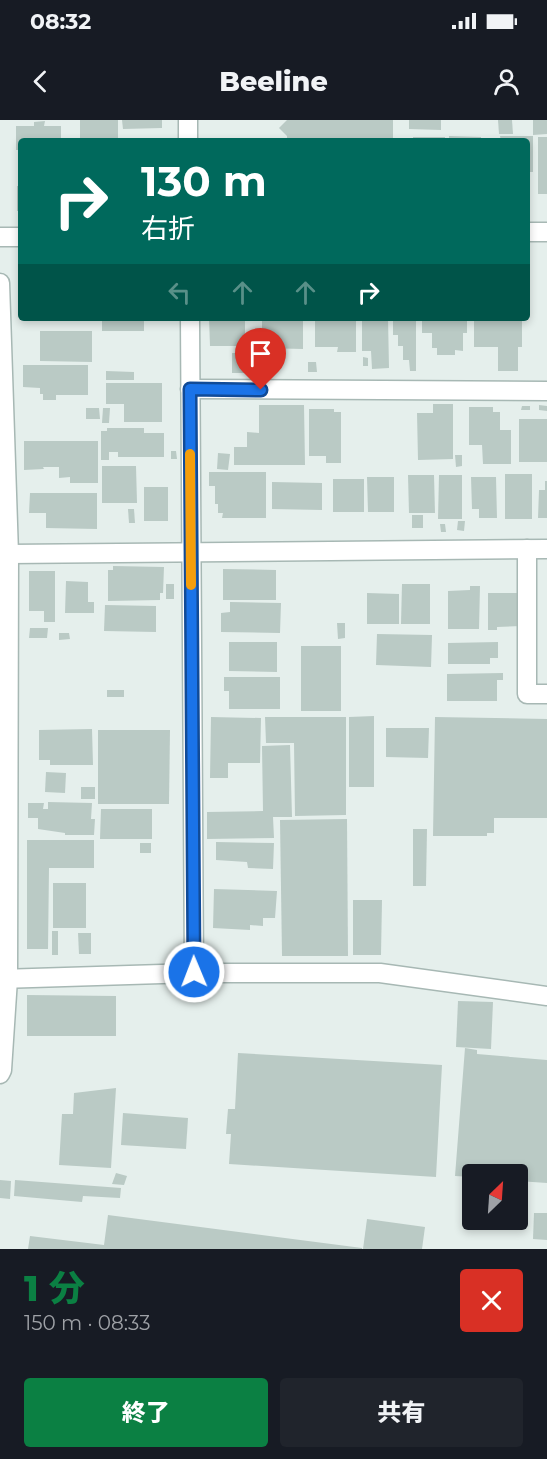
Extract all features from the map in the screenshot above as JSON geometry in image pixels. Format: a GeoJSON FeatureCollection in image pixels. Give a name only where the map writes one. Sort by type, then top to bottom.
{"type":"FeatureCollection","features":[{"type":"Feature","properties":{"kind":"street"},"geometry":{"type":"LineString","coordinates":[[188,120],[188,138]]}},
{"type":"Feature","properties":{"kind":"street"},"geometry":{"type":"LineString","coordinates":[[530,232],[547,232]]}},
{"type":"Feature","properties":{"kind":"street"},"geometry":{"type":"LineString","coordinates":[[0,237],[18,237]]}},
{"type":"Feature","properties":{"kind":"street"},"geometry":{"type":"LineString","coordinates":[[0,283],[9,554],[4,979],[2,1070],[0,1074]]}},
{"type":"Feature","properties":{"kind":"street"},"geometry":{"type":"LineString","coordinates":[[190,321],[194,972]]}},
{"type":"Feature","properties":{"kind":"street"},"geometry":{"type":"LineString","coordinates":[[190,389],[547,391]]}},
{"type":"Feature","properties":{"kind":"street"},"geometry":{"type":"LineString","coordinates":[[527,549],[526,694],[547,694]]}},
{"type":"Feature","properties":{"kind":"street"},"geometry":{"type":"LineString","coordinates":[[9,554],[547,549]]}},
{"type":"Feature","properties":{"kind":"street"},"geometry":{"type":"LineString","coordinates":[[4,979],[194,972],[380,972],[547,996]]}},
{"type":"Feature","properties":{"kind":"building"},"geometry":{"type":"Polygon","coordinates":[[[80,120],[118,120],[118,138],[80,138],[80,120]]]}},
{"type":"Feature","properties":{"kind":"building"},"geometry":{"type":"Polygon","coordinates":[[[122,120],[162,120],[162,128],[123,129],[122,120]]]}},
{"type":"Feature","properties":{"kind":"building"},"geometry":{"type":"Polygon","coordinates":[[[287,120],[393,120],[393,138],[287,138],[279,128],[287,120]]]}},
{"type":"Feature","properties":{"kind":"building"},"geometry":{"type":"Polygon","coordinates":[[[409,120],[441,120],[441,130],[409,129],[409,120]]]}},
{"type":"Feature","properties":{"kind":"building"},"geometry":{"type":"Polygon","coordinates":[[[498,120],[512,120],[513,134],[499,134],[498,120]]]}},
{"type":"Feature","properties":{"kind":"building"},"geometry":{"type":"Polygon","coordinates":[[[533,120],[547,120],[547,134],[533,135],[533,120]]]}},
{"type":"Feature","properties":{"kind":"building"},"geometry":{"type":"Polygon","coordinates":[[[45,121],[44,126],[61,126],[61,138],[18,138],[18,150],[16,150],[16,126],[34,126],[34,122],[45,121]]]}},
{"type":"Feature","properties":{"kind":"building"},"geometry":{"type":"Polygon","coordinates":[[[449,136],[481,137],[481,138],[449,138],[449,136]]]}},
{"type":"Feature","properties":{"kind":"building"},"geometry":{"type":"Polygon","coordinates":[[[500,136],[533,136],[533,172],[530,172],[530,138],[500,138],[500,136]]]}},
{"type":"Feature","properties":{"kind":"building"},"geometry":{"type":"Polygon","coordinates":[[[413,137],[445,137],[445,138],[413,137]]]}},
{"type":"Feature","properties":{"kind":"building"},"geometry":{"type":"Polygon","coordinates":[[[538,137],[547,137],[547,194],[538,194],[538,137]]]}},
{"type":"Feature","properties":{"kind":"building"},"geometry":{"type":"Polygon","coordinates":[[[17,186],[18,186],[18,211],[17,186]]]}},
{"type":"Feature","properties":{"kind":"building"},"geometry":{"type":"Polygon","coordinates":[[[102,321],[144,321],[144,331],[102,331],[102,321]]]}},
{"type":"Feature","properties":{"kind":"building"},"geometry":{"type":"Polygon","coordinates":[[[209,321],[245,321],[245,346],[210,346],[209,321]]]}},
{"type":"Feature","properties":{"kind":"building"},"geometry":{"type":"Polygon","coordinates":[[[262,321],[303,321],[303,349],[262,348],[262,321]]]}},
{"type":"Feature","properties":{"kind":"building"},"geometry":{"type":"Polygon","coordinates":[[[315,321],[356,321],[356,352],[337,352],[338,347],[315,347],[315,321]]]}},
{"type":"Feature","properties":{"kind":"building"},"geometry":{"type":"Polygon","coordinates":[[[362,321],[388,321],[389,368],[372,369],[371,351],[362,351],[362,321]]]}},
{"type":"Feature","properties":{"kind":"building"},"geometry":{"type":"Polygon","coordinates":[[[393,321],[416,321],[416,371],[410,371],[409,360],[403,360],[403,346],[398,346],[398,335],[393,335],[393,321]]]}},
{"type":"Feature","properties":{"kind":"building"},"geometry":{"type":"Polygon","coordinates":[[[422,321],[467,321],[467,333],[463,333],[463,351],[455,350],[455,355],[437,355],[437,348],[432,348],[432,333],[422,333],[422,321]]]}},
{"type":"Feature","properties":{"kind":"building"},"geometry":{"type":"Polygon","coordinates":[[[474,321],[522,321],[522,347],[518,347],[518,371],[498,371],[498,347],[474,347],[474,321]]]}},
{"type":"Feature","properties":{"kind":"building"},"geometry":{"type":"Polygon","coordinates":[[[40,331],[92,331],[92,362],[40,361],[40,331]]]}},
{"type":"Feature","properties":{"kind":"building"},"geometry":{"type":"Polygon","coordinates":[[[232,353],[245,353],[245,373],[232,373],[232,353]]]}},
{"type":"Feature","properties":{"kind":"building"},"geometry":{"type":"Polygon","coordinates":[[[363,357],[368,358],[368,366],[363,366],[363,357]]]}},
{"type":"Feature","properties":{"kind":"building"},"geometry":{"type":"Polygon","coordinates":[[[260,359],[267,359],[267,368],[259,368],[260,359]]]}},
{"type":"Feature","properties":{"kind":"building"},"geometry":{"type":"Polygon","coordinates":[[[308,362],[316,362],[317,372],[308,372],[308,362]]]}},
{"type":"Feature","properties":{"kind":"building"},"geometry":{"type":"Polygon","coordinates":[[[23,365],[88,365],[88,395],[56,395],[56,400],[43,400],[40,388],[23,387],[23,365]]]}},
{"type":"Feature","properties":{"kind":"building"},"geometry":{"type":"Polygon","coordinates":[[[106,371],[134,372],[134,380],[106,380],[106,371]]]}},
{"type":"Feature","properties":{"kind":"building"},"geometry":{"type":"Polygon","coordinates":[[[106,383],[162,383],[162,422],[124,422],[124,404],[106,404],[106,383]]]}},
{"type":"Feature","properties":{"kind":"building"},"geometry":{"type":"Polygon","coordinates":[[[433,404],[453,404],[453,459],[418,460],[417,413],[433,413],[433,404]]]}},
{"type":"Feature","properties":{"kind":"building"},"geometry":{"type":"Polygon","coordinates":[[[259,405],[304,405],[305,465],[234,465],[234,447],[247,447],[247,432],[259,433],[259,405]]]}},
{"type":"Feature","properties":{"kind":"building"},"geometry":{"type":"Polygon","coordinates":[[[539,405],[547,406],[547,411],[539,410],[539,405]]]}},
{"type":"Feature","properties":{"kind":"building"},"geometry":{"type":"Polygon","coordinates":[[[522,406],[530,406],[530,410],[521,410],[522,406]]]}},
{"type":"Feature","properties":{"kind":"building"},"geometry":{"type":"Polygon","coordinates":[[[469,407],[493,407],[493,412],[500,412],[500,430],[511,430],[511,464],[483,464],[482,445],[469,445],[469,407]]]}},
{"type":"Feature","properties":{"kind":"building"},"geometry":{"type":"Polygon","coordinates":[[[86,408],[99,408],[100,419],[86,419],[86,408]]]}},
{"type":"Feature","properties":{"kind":"building"},"geometry":{"type":"Polygon","coordinates":[[[103,408],[110,408],[109,423],[102,423],[103,408]]]}},
{"type":"Feature","properties":{"kind":"building"},"geometry":{"type":"Polygon","coordinates":[[[309,409],[334,409],[334,412],[341,412],[341,463],[326,463],[326,456],[309,456],[309,409]]]}},
{"type":"Feature","properties":{"kind":"building"},"geometry":{"type":"Polygon","coordinates":[[[519,419],[547,419],[547,462],[519,462],[519,419]]]}},
{"type":"Feature","properties":{"kind":"building"},"geometry":{"type":"Polygon","coordinates":[[[107,428],[144,428],[144,433],[164,433],[164,457],[118,457],[118,452],[109,452],[109,460],[101,460],[101,431],[107,431],[107,428]]]}},
{"type":"Feature","properties":{"kind":"building"},"geometry":{"type":"Polygon","coordinates":[[[24,441],[98,441],[98,483],[70,483],[70,477],[59,478],[59,467],[24,470],[24,441]]]}},
{"type":"Feature","properties":{"kind":"building"},"geometry":{"type":"Polygon","coordinates":[[[171,451],[176,451],[177,459],[171,459],[171,451]]]}},
{"type":"Feature","properties":{"kind":"building"},"geometry":{"type":"Polygon","coordinates":[[[218,453],[230,454],[228,470],[217,469],[218,453]]]}},
{"type":"Feature","properties":{"kind":"building"},"geometry":{"type":"Polygon","coordinates":[[[455,455],[462,455],[462,466],[456,467],[455,455]]]}},
{"type":"Feature","properties":{"kind":"building"},"geometry":{"type":"Polygon","coordinates":[[[102,466],[136,466],[137,503],[102,503],[102,466]]]}},
{"type":"Feature","properties":{"kind":"building"},"geometry":{"type":"Polygon","coordinates":[[[209,472],[266,472],[266,518],[222,518],[223,513],[218,513],[218,504],[215,504],[215,486],[209,486],[209,472]]]}},
{"type":"Feature","properties":{"kind":"building"},"geometry":{"type":"Polygon","coordinates":[[[505,474],[532,474],[532,519],[505,519],[505,474]]]}},
{"type":"Feature","properties":{"kind":"building"},"geometry":{"type":"Polygon","coordinates":[[[408,475],[434,475],[435,513],[409,513],[408,475]]]}},
{"type":"Feature","properties":{"kind":"building"},"geometry":{"type":"Polygon","coordinates":[[[439,475],[462,475],[462,519],[438,519],[439,475]]]}},
{"type":"Feature","properties":{"kind":"building"},"geometry":{"type":"Polygon","coordinates":[[[367,477],[394,477],[394,512],[368,512],[367,477]]]}},
{"type":"Feature","properties":{"kind":"building"},"geometry":{"type":"Polygon","coordinates":[[[471,477],[496,477],[497,518],[479,518],[479,509],[472,509],[471,477]]]}},
{"type":"Feature","properties":{"kind":"building"},"geometry":{"type":"Polygon","coordinates":[[[333,479],[364,479],[364,512],[333,512],[333,479]]]}},
{"type":"Feature","properties":{"kind":"building"},"geometry":{"type":"Polygon","coordinates":[[[545,481],[547,481],[547,518],[538,518],[539,490],[545,490],[545,481]]]}},
{"type":"Feature","properties":{"kind":"building"},"geometry":{"type":"Polygon","coordinates":[[[272,482],[322,483],[322,510],[272,509],[272,482]]]}},
{"type":"Feature","properties":{"kind":"building"},"geometry":{"type":"Polygon","coordinates":[[[144,487],[168,487],[168,521],[144,521],[144,487]]]}},
{"type":"Feature","properties":{"kind":"building"},"geometry":{"type":"Polygon","coordinates":[[[30,493],[97,493],[97,529],[46,528],[46,513],[29,513],[30,493]]]}},
{"type":"Feature","properties":{"kind":"building"},"geometry":{"type":"Polygon","coordinates":[[[128,509],[134,509],[135,523],[129,523],[128,509]]]}},
{"type":"Feature","properties":{"kind":"building"},"geometry":{"type":"Polygon","coordinates":[[[412,515],[423,515],[423,528],[412,528],[412,515]]]}},
{"type":"Feature","properties":{"kind":"building"},"geometry":{"type":"Polygon","coordinates":[[[458,521],[465,521],[464,531],[457,530],[458,521]]]}},
{"type":"Feature","properties":{"kind":"building"},"geometry":{"type":"Polygon","coordinates":[[[440,524],[445,524],[446,532],[441,532],[440,524]]]}},
{"type":"Feature","properties":{"kind":"building"},"geometry":{"type":"Polygon","coordinates":[[[113,566],[164,567],[163,593],[160,593],[160,600],[108,601],[108,570],[113,570],[113,566]]]}},
{"type":"Feature","properties":{"kind":"building"},"geometry":{"type":"Polygon","coordinates":[[[223,569],[276,570],[276,600],[223,600],[223,569]]]}},
{"type":"Feature","properties":{"kind":"building"},"geometry":{"type":"Polygon","coordinates":[[[29,571],[55,571],[55,622],[44,622],[44,611],[29,611],[29,571]]]}},
{"type":"Feature","properties":{"kind":"building"},"geometry":{"type":"Polygon","coordinates":[[[66,581],[88,582],[88,602],[94,602],[94,613],[65,613],[66,581]]]}},
{"type":"Feature","properties":{"kind":"building"},"geometry":{"type":"Polygon","coordinates":[[[166,584],[174,584],[174,599],[166,599],[166,584]]]}},
{"type":"Feature","properties":{"kind":"building"},"geometry":{"type":"Polygon","coordinates":[[[402,584],[430,584],[430,624],[401,624],[402,584]]]}},
{"type":"Feature","properties":{"kind":"building"},"geometry":{"type":"Polygon","coordinates":[[[470,586],[480,586],[479,629],[448,629],[448,591],[470,590],[470,586]]]}},
{"type":"Feature","properties":{"kind":"building"},"geometry":{"type":"Polygon","coordinates":[[[367,593],[399,594],[399,624],[367,624],[367,593]]]}},
{"type":"Feature","properties":{"kind":"building"},"geometry":{"type":"Polygon","coordinates":[[[488,593],[521,593],[521,626],[497,627],[497,630],[488,630],[488,593]]]}},
{"type":"Feature","properties":{"kind":"building"},"geometry":{"type":"Polygon","coordinates":[[[230,602],[281,603],[280,633],[221,632],[221,613],[230,612],[230,602]]]}},
{"type":"Feature","properties":{"kind":"building"},"geometry":{"type":"Polygon","coordinates":[[[105,605],[156,606],[156,632],[104,631],[105,605]]]}},
{"type":"Feature","properties":{"kind":"building"},"geometry":{"type":"Polygon","coordinates":[[[337,623],[345,623],[345,638],[338,639],[337,623]]]}},
{"type":"Feature","properties":{"kind":"building"},"geometry":{"type":"Polygon","coordinates":[[[30,628],[48,628],[47,638],[29,638],[30,628]]]}},
{"type":"Feature","properties":{"kind":"building"},"geometry":{"type":"Polygon","coordinates":[[[59,633],[69,633],[70,639],[59,640],[59,633]]]}},
{"type":"Feature","properties":{"kind":"building"},"geometry":{"type":"Polygon","coordinates":[[[377,634],[432,635],[431,667],[376,665],[377,634]]]}},
{"type":"Feature","properties":{"kind":"building"},"geometry":{"type":"Polygon","coordinates":[[[229,642],[277,642],[277,672],[229,671],[229,642]]]}},
{"type":"Feature","properties":{"kind":"building"},"geometry":{"type":"Polygon","coordinates":[[[498,642],[498,658],[490,658],[490,664],[448,664],[448,643],[498,642]]]}},
{"type":"Feature","properties":{"kind":"building"},"geometry":{"type":"Polygon","coordinates":[[[301,646],[341,646],[341,711],[301,711],[301,646]]]}},
{"type":"Feature","properties":{"kind":"building"},"geometry":{"type":"Polygon","coordinates":[[[503,673],[503,680],[497,680],[497,701],[447,701],[447,674],[503,673]]]}},
{"type":"Feature","properties":{"kind":"building"},"geometry":{"type":"Polygon","coordinates":[[[224,677],[280,677],[280,709],[229,709],[229,691],[224,691],[224,677]]]}},
{"type":"Feature","properties":{"kind":"building"},"geometry":{"type":"Polygon","coordinates":[[[107,690],[124,690],[124,697],[107,697],[107,690]]]}},
{"type":"Feature","properties":{"kind":"building"},"geometry":{"type":"Polygon","coordinates":[[[374,716],[374,787],[349,787],[349,717],[374,716]]]}},
{"type":"Feature","properties":{"kind":"building"},"geometry":{"type":"Polygon","coordinates":[[[211,717],[261,718],[260,763],[228,763],[228,778],[210,778],[211,717]]]}},
{"type":"Feature","properties":{"kind":"building"},"geometry":{"type":"Polygon","coordinates":[[[265,717],[346,717],[346,815],[295,816],[294,743],[266,743],[265,717]]]}},
{"type":"Feature","properties":{"kind":"building"},"geometry":{"type":"Polygon","coordinates":[[[435,717],[547,719],[547,818],[494,818],[494,833],[487,833],[487,836],[433,836],[435,717]]]}},
{"type":"Feature","properties":{"kind":"building"},"geometry":{"type":"Polygon","coordinates":[[[386,728],[429,728],[428,758],[386,757],[386,728]]]}},
{"type":"Feature","properties":{"kind":"building"},"geometry":{"type":"Polygon","coordinates":[[[92,729],[93,765],[50,765],[50,760],[39,760],[39,730],[92,729]]]}},
{"type":"Feature","properties":{"kind":"building"},"geometry":{"type":"Polygon","coordinates":[[[98,730],[170,730],[169,804],[98,804],[98,730]]]}},
{"type":"Feature","properties":{"kind":"building"},"geometry":{"type":"Polygon","coordinates":[[[290,745],[292,817],[273,817],[274,838],[207,839],[207,812],[263,811],[262,746],[290,745]]]}},
{"type":"Feature","properties":{"kind":"building"},"geometry":{"type":"Polygon","coordinates":[[[46,772],[66,773],[65,793],[45,792],[46,772]]]}},
{"type":"Feature","properties":{"kind":"building"},"geometry":{"type":"Polygon","coordinates":[[[81,787],[95,787],[95,799],[81,799],[81,787]]]}},
{"type":"Feature","properties":{"kind":"building"},"geometry":{"type":"Polygon","coordinates":[[[48,802],[92,803],[91,819],[95,819],[94,835],[65,835],[65,833],[38,829],[38,818],[28,818],[28,803],[44,803],[43,809],[48,809],[48,802]]]}},
{"type":"Feature","properties":{"kind":"building"},"geometry":{"type":"Polygon","coordinates":[[[101,809],[152,809],[152,839],[100,839],[101,809]]]}},
{"type":"Feature","properties":{"kind":"building"},"geometry":{"type":"Polygon","coordinates":[[[347,819],[348,956],[282,956],[280,820],[347,819]]]}},
{"type":"Feature","properties":{"kind":"building"},"geometry":{"type":"Polygon","coordinates":[[[413,829],[427,829],[426,886],[413,886],[413,829]]]}},
{"type":"Feature","properties":{"kind":"building"},"geometry":{"type":"Polygon","coordinates":[[[27,840],[94,840],[94,868],[49,868],[48,949],[27,949],[27,840]]]}},
{"type":"Feature","properties":{"kind":"building"},"geometry":{"type":"Polygon","coordinates":[[[216,842],[274,843],[273,869],[248,868],[247,862],[216,860],[216,842]]]}},
{"type":"Feature","properties":{"kind":"building"},"geometry":{"type":"Polygon","coordinates":[[[140,843],[151,843],[151,853],[140,853],[140,843]]]}},
{"type":"Feature","properties":{"kind":"building"},"geometry":{"type":"Polygon","coordinates":[[[53,883],[86,883],[86,928],[53,928],[53,883]]]}},
{"type":"Feature","properties":{"kind":"building"},"geometry":{"type":"Polygon","coordinates":[[[214,889],[277,891],[275,918],[263,918],[263,926],[250,925],[250,930],[213,928],[214,889]]]}},
{"type":"Feature","properties":{"kind":"building"},"geometry":{"type":"Polygon","coordinates":[[[353,900],[382,900],[381,955],[353,955],[353,900]]]}},
{"type":"Feature","properties":{"kind":"building"},"geometry":{"type":"Polygon","coordinates":[[[52,931],[58,931],[58,955],[52,955],[52,931]]]}},
{"type":"Feature","properties":{"kind":"building"},"geometry":{"type":"Polygon","coordinates":[[[78,933],[91,933],[91,954],[79,954],[78,933]]]}},
{"type":"Feature","properties":{"kind":"building"},"geometry":{"type":"Polygon","coordinates":[[[27,995],[116,996],[116,1036],[27,1036],[27,995]]]}},
{"type":"Feature","properties":{"kind":"building"},"geometry":{"type":"Polygon","coordinates":[[[458,1001],[493,1002],[491,1049],[456,1047],[458,1001]]]}},
{"type":"Feature","properties":{"kind":"building"},"geometry":{"type":"Polygon","coordinates":[[[465,1048],[477,1050],[477,1054],[547,1060],[547,1183],[528,1182],[528,1164],[462,1164],[462,1176],[455,1176],[465,1048]]]}},
{"type":"Feature","properties":{"kind":"building"},"geometry":{"type":"Polygon","coordinates":[[[238,1053],[442,1065],[436,1177],[229,1164],[231,1134],[226,1134],[228,1109],[235,1109],[238,1053]]]}},
{"type":"Feature","properties":{"kind":"building"},"geometry":{"type":"Polygon","coordinates":[[[116,1088],[111,1168],[59,1165],[62,1114],[73,1114],[74,1093],[116,1088]]]}},
{"type":"Feature","properties":{"kind":"building"},"geometry":{"type":"Polygon","coordinates":[[[123,1113],[188,1118],[186,1149],[121,1145],[123,1113]]]}},
{"type":"Feature","properties":{"kind":"building"},"geometry":{"type":"Polygon","coordinates":[[[116,1173],[127,1176],[124,1185],[112,1184],[116,1173]]]}},
{"type":"Feature","properties":{"kind":"building"},"geometry":{"type":"Polygon","coordinates":[[[0,1180],[11,1181],[10,1199],[0,1198],[0,1180]]]}},
{"type":"Feature","properties":{"kind":"building"},"geometry":{"type":"Polygon","coordinates":[[[15,1180],[121,1188],[120,1198],[83,1196],[82,1202],[14,1196],[15,1180]]]}},
{"type":"Feature","properties":{"kind":"building"},"geometry":{"type":"Polygon","coordinates":[[[534,1213],[547,1213],[547,1240],[533,1239],[534,1213]]]}},
{"type":"Feature","properties":{"kind":"building"},"geometry":{"type":"Polygon","coordinates":[[[108,1215],[362,1249],[28,1249],[30,1236],[104,1245],[108,1215]]]}},
{"type":"Feature","properties":{"kind":"building"},"geometry":{"type":"Polygon","coordinates":[[[367,1219],[425,1227],[422,1249],[363,1249],[367,1219]]]}},
{"type":"Feature","properties":{"kind":"slow traffic"},"geometry":{"type":"LineString","coordinates":[[190,454],[191,585]]}},
{"type":"Feature","properties":{"kind":"route"},"geometry":{"type":"LineString","coordinates":[[194,972],[190,389],[261,390]]}}]}
